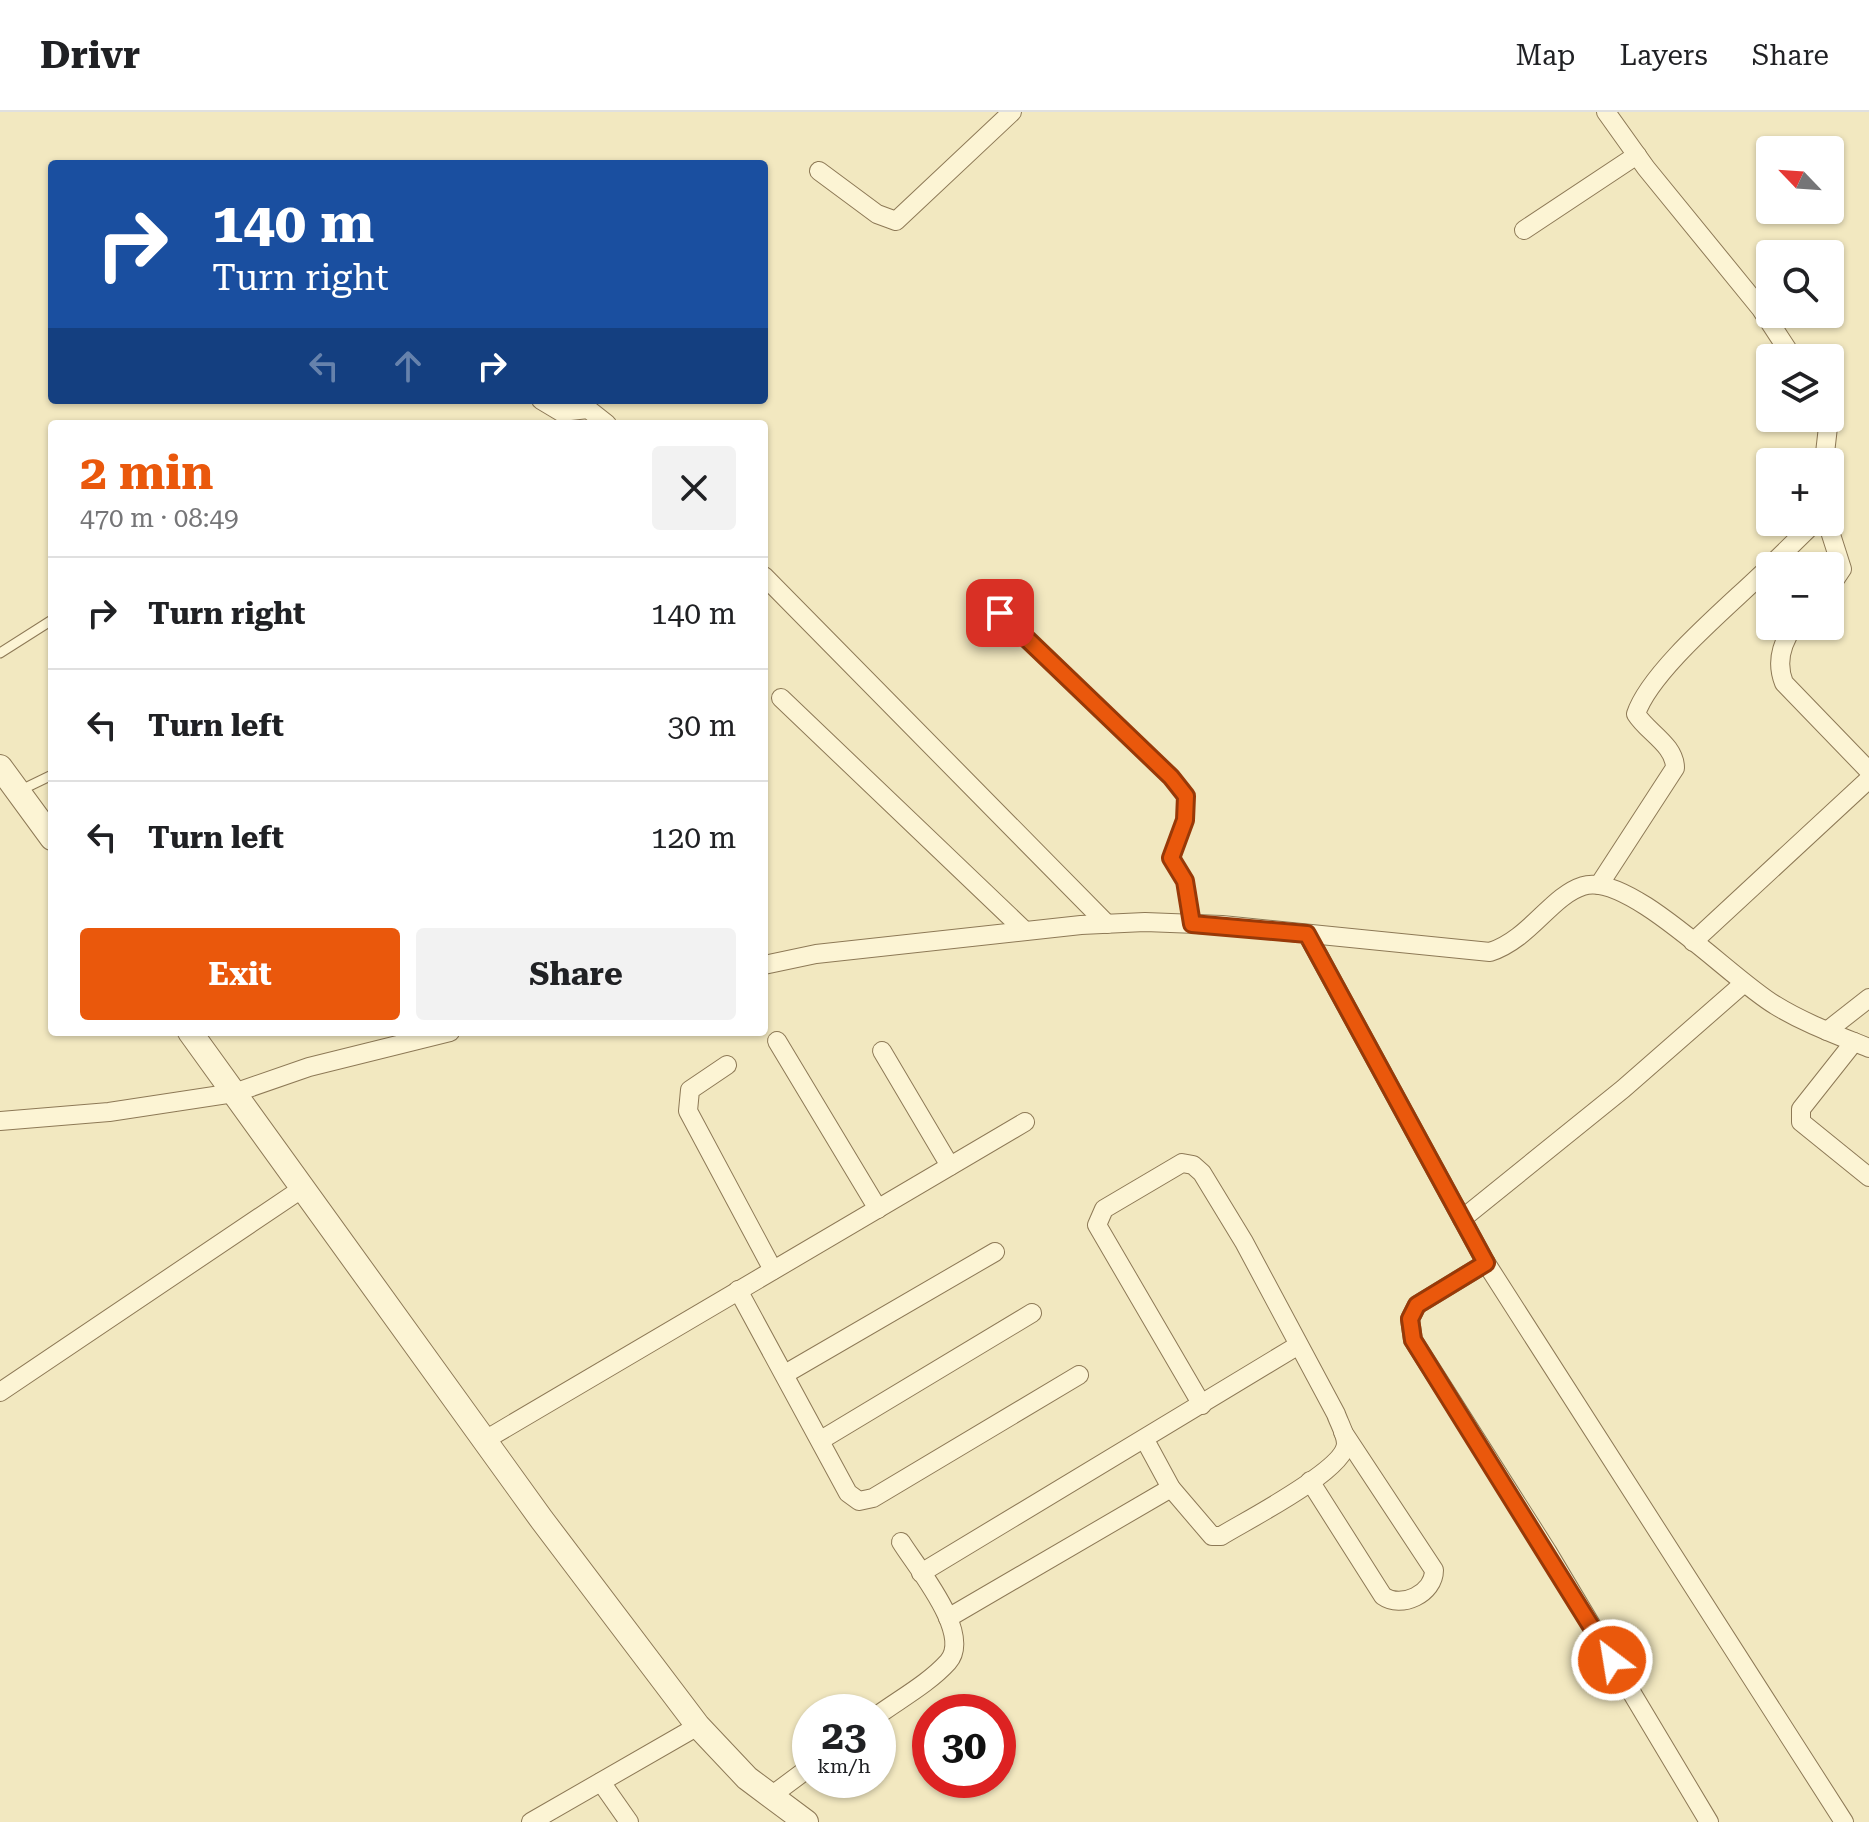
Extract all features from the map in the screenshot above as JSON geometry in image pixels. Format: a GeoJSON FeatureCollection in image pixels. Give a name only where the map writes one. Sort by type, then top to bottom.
{"type":"FeatureCollection","features":[{"type":"Feature","properties":{"kind":"street"},"geometry":{"type":"LineString","coordinates":[[819,171],[877,214],[896,221],[1012,112]]}},
{"type":"Feature","properties":{"kind":"street"},"geometry":{"type":"LineString","coordinates":[[1606,112],[1761,309],[1784,344]]}},
{"type":"Feature","properties":{"kind":"street"},"geometry":{"type":"LineString","coordinates":[[1524,230],[1637,155]]}},
{"type":"Feature","properties":{"kind":"street"},"geometry":{"type":"LineString","coordinates":[[548,404],[561,412],[588,409],[602,420]]}},
{"type":"Feature","properties":{"kind":"street"},"geometry":{"type":"LineString","coordinates":[[1784,552],[1801,536]]}},
{"type":"Feature","properties":{"kind":"street"},"geometry":{"type":"LineString","coordinates":[[768,580],[1107,924]]}},
{"type":"Feature","properties":{"kind":"street"},"geometry":{"type":"LineString","coordinates":[[1599,885],[1675,768],[1675,758],[1636,714],[1639,705],[1660,676],[1756,580]]}},
{"type":"Feature","properties":{"kind":"street"},"geometry":{"type":"LineString","coordinates":[[1788,640],[1780,657],[1779,670],[1784,683],[1869,771]]}},
{"type":"Feature","properties":{"kind":"street"},"geometry":{"type":"LineString","coordinates":[[781,698],[1025,931]]}},
{"type":"Feature","properties":{"kind":"street"},"geometry":{"type":"LineString","coordinates":[[0,767],[48,832]]}},
{"type":"Feature","properties":{"kind":"street"},"geometry":{"type":"LineString","coordinates":[[1693,942],[1869,779]]}},
{"type":"Feature","properties":{"kind":"street"},"geometry":{"type":"LineString","coordinates":[[768,964],[816,954],[1107,924],[1192,924],[1490,952],[1511,945],[1569,894],[1584,886],[1599,885],[1636,897],[1743,984],[1775,1006],[1862,1045],[1801,1109],[1801,1122],[1869,1177]]}},
{"type":"Feature","properties":{"kind":"street"},"geometry":{"type":"LineString","coordinates":[[1307,934],[1486,1263],[1844,1822]]}},
{"type":"Feature","properties":{"kind":"street"},"geometry":{"type":"LineString","coordinates":[[1462,1219],[1623,1089],[1743,984]]}},
{"type":"Feature","properties":{"kind":"street"},"geometry":{"type":"LineString","coordinates":[[1827,1031],[1869,998]]}},
{"type":"Feature","properties":{"kind":"street"},"geometry":{"type":"LineString","coordinates":[[193,1036],[485,1440],[698,1726],[747,1778],[806,1822]]}},
{"type":"Feature","properties":{"kind":"street"},"geometry":{"type":"LineString","coordinates":[[0,1121],[109,1112],[234,1093],[309,1067],[434,1036]]}},
{"type":"Feature","properties":{"kind":"street"},"geometry":{"type":"LineString","coordinates":[[777,1041],[878,1209]]}},
{"type":"Feature","properties":{"kind":"street"},"geometry":{"type":"LineString","coordinates":[[882,1051],[950,1166]]}},
{"type":"Feature","properties":{"kind":"street"},"geometry":{"type":"LineString","coordinates":[[727,1065],[690,1090],[688,1111],[773,1270]]}},
{"type":"Feature","properties":{"kind":"street"},"geometry":{"type":"LineString","coordinates":[[485,1440],[1025,1122]]}},
{"type":"Feature","properties":{"kind":"street"},"geometry":{"type":"LineString","coordinates":[[1202,1405],[1097,1225],[1104,1209],[1171,1166],[1182,1163],[1193,1165],[1202,1173],[1244,1242],[1343,1432],[1434,1570],[1434,1580],[1426,1590],[1402,1602],[1393,1603],[1383,1596],[1310,1481]]}},
{"type":"Feature","properties":{"kind":"street"},"geometry":{"type":"LineString","coordinates":[[0,1392],[303,1188]]}},
{"type":"Feature","properties":{"kind":"street"},"geometry":{"type":"LineString","coordinates":[[785,1374],[995,1252]]}},
{"type":"Feature","properties":{"kind":"street"},"geometry":{"type":"LineString","coordinates":[[1486,1263],[1417,1305],[1410,1319],[1413,1340],[1547,1551],[1709,1822]]}},
{"type":"Feature","properties":{"kind":"street"},"geometry":{"type":"LineString","coordinates":[[738,1290],[848,1493],[859,1501],[873,1498],[1079,1375]]}},
{"type":"Feature","properties":{"kind":"street"},"geometry":{"type":"LineString","coordinates":[[821,1440],[1032,1313]]}},
{"type":"Feature","properties":{"kind":"street"},"geometry":{"type":"LineString","coordinates":[[921,1573],[1297,1346]]}},
{"type":"Feature","properties":{"kind":"street"},"geometry":{"type":"LineString","coordinates":[[1145,1440],[1171,1488],[1201,1527],[1212,1536],[1221,1536],[1310,1481],[1341,1456],[1346,1444],[1343,1432]]}},
{"type":"Feature","properties":{"kind":"street"},"geometry":{"type":"LineString","coordinates":[[948,1618],[1171,1488]]}},
{"type":"Feature","properties":{"kind":"street"},"geometry":{"type":"LineString","coordinates":[[896,1701],[948,1661],[956,1648],[956,1634],[948,1618],[901,1542]]}},
{"type":"Feature","properties":{"kind":"street"},"geometry":{"type":"LineString","coordinates":[[531,1822],[698,1726]]}},
{"type":"Feature","properties":{"kind":"street"},"geometry":{"type":"LineString","coordinates":[[771,1796],[792,1780]]}},
{"type":"Feature","properties":{"kind":"street"},"geometry":{"type":"LineString","coordinates":[[601,1782],[629,1822]]}},
{"type":"Feature","properties":{"kind":"lane"},"geometry":{"type":"LineString","coordinates":[[979,594],[1171,777],[1186,796],[1185,820],[1171,858],[1185,881],[1192,924]]}},
{"type":"Feature","properties":{"kind":"lane"},"geometry":{"type":"LineString","coordinates":[[0,653],[48,623]]}},
{"type":"Feature","properties":{"kind":"lane"},"geometry":{"type":"LineString","coordinates":[[18,791],[48,777]]}},
{"type":"Feature","properties":{"kind":"route"},"geometry":{"type":"LineString","coordinates":[[1000,613],[1171,777],[1186,796],[1185,820],[1172,848],[1171,858],[1185,881],[1192,924],[1307,934],[1486,1263],[1417,1305],[1410,1319],[1413,1340],[1612,1660]]}}]}
